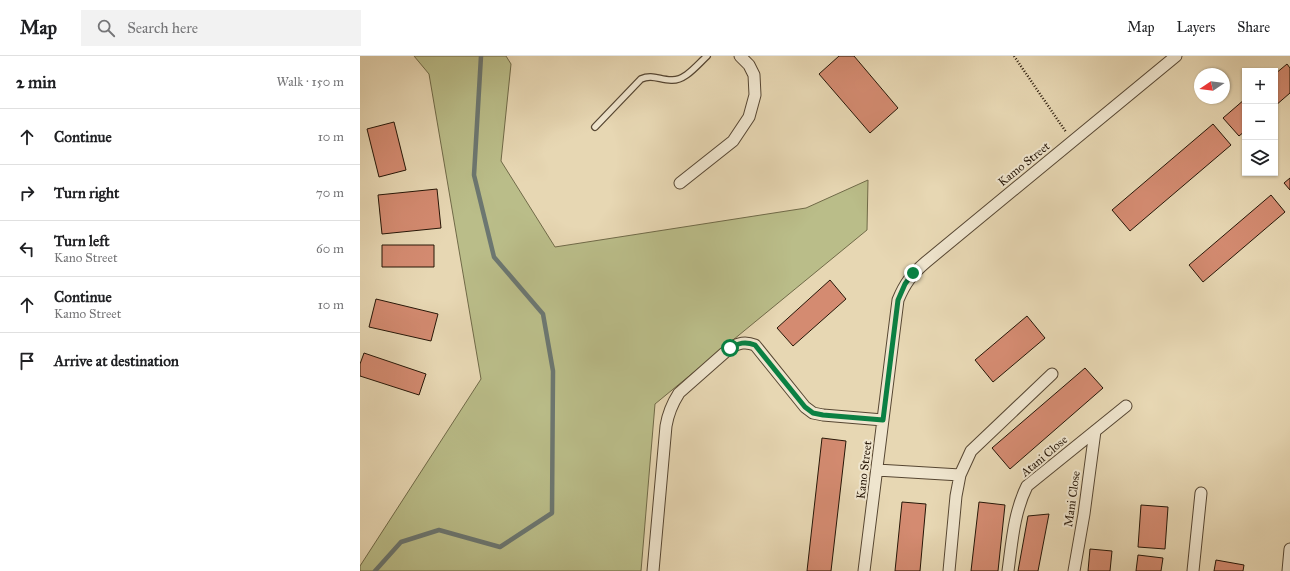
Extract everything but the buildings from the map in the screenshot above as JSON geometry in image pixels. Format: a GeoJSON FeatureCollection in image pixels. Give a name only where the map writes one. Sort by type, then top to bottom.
{"type":"FeatureCollection","features":[{"type":"Feature","properties":{"kind":"street"},"geometry":{"type":"LineString","coordinates":[[680,183],[733,141],[749,117],[755,95],[754,75],[749,65],[740,56]]}},
{"type":"Feature","properties":{"kind":"street","name":"Kamo Street"},"geometry":{"type":"LineString","coordinates":[[898,300],[905,284],[913,273],[1176,56]]}},
{"type":"Feature","properties":{"kind":"street","name":"Kano Street"},"geometry":{"type":"LineString","coordinates":[[864,571],[898,300]]}},
{"type":"Feature","properties":{"kind":"street"},"geometry":{"type":"LineString","coordinates":[[653,571],[668,415],[673,402],[679,393],[730,348],[739,343],[748,342],[755,345],[805,407],[813,413],[883,420]]}},
{"type":"Feature","properties":{"kind":"street"},"geometry":{"type":"LineString","coordinates":[[949,571],[956,496],[960,475],[971,451],[1052,374]]}},
{"type":"Feature","properties":{"kind":"street","name":"Atani Close"},"geometry":{"type":"LineString","coordinates":[[1008,571],[1016,514],[1020,499],[1027,486],[1126,406]]}},
{"type":"Feature","properties":{"kind":"street","name":"Mani Close"},"geometry":{"type":"LineString","coordinates":[[1074,571],[1094,431]]}},
{"type":"Feature","properties":{"kind":"street"},"geometry":{"type":"LineString","coordinates":[[877,470],[960,475]]}},
{"type":"Feature","properties":{"kind":"street"},"geometry":{"type":"LineString","coordinates":[[1193,571],[1201,494]]}},
{"type":"Feature","properties":{"kind":"street"},"geometry":{"type":"LineString","coordinates":[[1288,571],[1290,549]]}},
{"type":"Feature","properties":{"kind":"lane"},"geometry":{"type":"LineString","coordinates":[[595,127],[641,79],[651,76],[671,80],[678,79],[685,76],[707,56]]}},
{"type":"Feature","properties":{"kind":"path"},"geometry":{"type":"LineString","coordinates":[[1014,56],[1072,141]]}},
{"type":"Feature","properties":{"kind":"green space"},"geometry":{"type":"Polygon","coordinates":[[[414,56],[506,56],[511,64],[501,161],[555,247],[806,208],[868,180],[867,230],[655,404],[641,571],[360,571],[360,566],[481,379],[429,74],[414,56]]]}},
{"type":"Feature","properties":{"kind":"waterway"},"geometry":{"type":"LineString","coordinates":[[375,571],[401,542],[439,530],[500,547],[552,513],[553,371],[543,314],[494,257],[474,175],[481,56]]}},
{"type":"Feature","properties":{"kind":"route"},"geometry":{"type":"LineString","coordinates":[[730,348],[739,343],[748,342],[755,345],[805,407],[813,413],[883,420],[898,300],[905,284],[913,273]]}}]}
